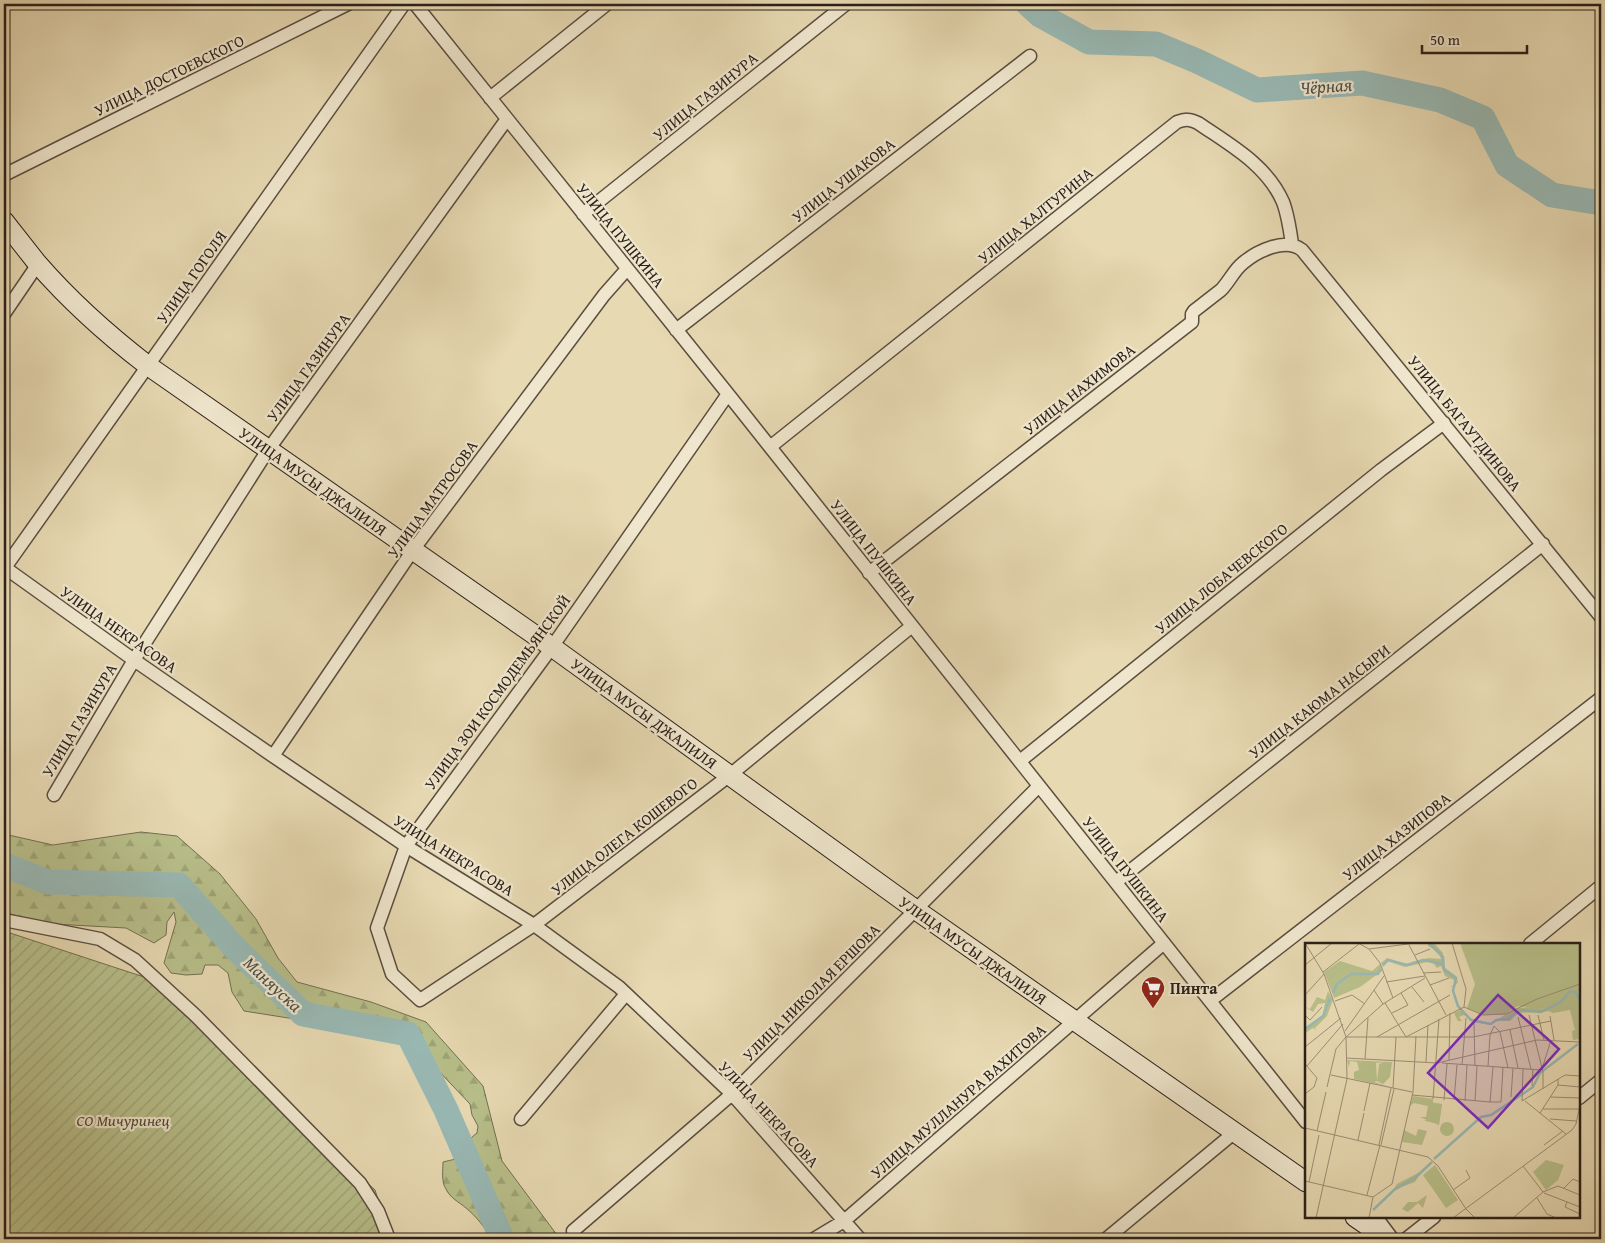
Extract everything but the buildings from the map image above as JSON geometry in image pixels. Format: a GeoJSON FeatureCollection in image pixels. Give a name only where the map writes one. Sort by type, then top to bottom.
{"type":"FeatureCollection","features":[{"type":"Feature","properties":{"kind":"main road","name":"УЛИЦА МУСЫ ДЖАЛИЛЯ"},"geometry":{"type":"LineString","coordinates":[[4,221],[38,264],[103,328],[148,365],[552,647],[916,910],[1305,1181]]}},
{"type":"Feature","properties":{"kind":"main road"},"geometry":{"type":"LineString","coordinates":[[1356,1218],[1387,1239]]}},
{"type":"Feature","properties":{"kind":"street","name":"УЛИЦА ДОСТОЕВСКОГО"},"geometry":{"type":"LineString","coordinates":[[4,175],[348,4]]}},
{"type":"Feature","properties":{"kind":"street","name":"УЛИЦА ГОГОЛЯ"},"geometry":{"type":"LineString","coordinates":[[4,568],[404,4]]}},
{"type":"Feature","properties":{"kind":"street","name":"УЛИЦА ПУШКИНА"},"geometry":{"type":"LineString","coordinates":[[415,4],[1305,1120]]}},
{"type":"Feature","properties":{"kind":"street"},"geometry":{"type":"LineString","coordinates":[[490,98],[607,4]]}},
{"type":"Feature","properties":{"kind":"street","name":"УЛИЦА ГАЗИНУРА"},"geometry":{"type":"LineString","coordinates":[[583,214],[846,4]]}},
{"type":"Feature","properties":{"kind":"street","name":"УЛИЦА УШАКОВА"},"geometry":{"type":"LineString","coordinates":[[676,330],[1030,56]]}},
{"type":"Feature","properties":{"kind":"street","name":"УЛИЦА ГАЗИНУРА"},"geometry":{"type":"LineString","coordinates":[[54,795],[134,660],[268,450],[507,120]]}},
{"type":"Feature","properties":{"kind":"street","name":"УЛИЦА ХАЛТУРИНА"},"geometry":{"type":"LineString","coordinates":[[770,447],[1177,122],[1182,120],[1192,120],[1198,123],[1249,158],[1261,171],[1276,189],[1282,201],[1297,247]]}},
{"type":"Feature","properties":{"kind":"street","name":"УЛИЦА НАХИМОВА"},"geometry":{"type":"LineString","coordinates":[[869,572],[1192,322],[1194,311],[1220,290],[1244,262],[1273,247],[1297,247]]}},
{"type":"Feature","properties":{"kind":"street","name":"УЛИЦА БАГАУТДИНОВА"},"geometry":{"type":"LineString","coordinates":[[1297,247],[1444,423],[1601,616]]}},
{"type":"Feature","properties":{"kind":"street"},"geometry":{"type":"LineString","coordinates":[[4,314],[38,264]]}},
{"type":"Feature","properties":{"kind":"street","name":"УЛИЦА МАТРОСОВА"},"geometry":{"type":"LineString","coordinates":[[274,756],[413,550],[604,295],[627,270]]}},
{"type":"Feature","properties":{"kind":"street","name":"УЛИЦА ЗОИ КОСМОДЕМЬЯНСКОЙ"},"geometry":{"type":"LineString","coordinates":[[442,986],[420,1000],[392,974],[377,928],[406,846],[552,647],[728,394]]}},
{"type":"Feature","properties":{"kind":"street","name":"УЛИЦА ЛОБАЧЕВСКОГО"},"geometry":{"type":"LineString","coordinates":[[1020,761],[1366,482],[1444,423]]}},
{"type":"Feature","properties":{"kind":"street","name":"УЛИЦА КАЮМА НАСЫРИ"},"geometry":{"type":"LineString","coordinates":[[1116,882],[1543,544]]}},
{"type":"Feature","properties":{"kind":"street","name":"УЛИЦА НЕКРАСОВА"},"geometry":{"type":"LineString","coordinates":[[4,568],[134,660],[406,846],[534,925],[626,994],[732,1094],[860,1239]]}},
{"type":"Feature","properties":{"kind":"street","name":"УЛИЦА ОЛЕГА КОШЕВОГО"},"geometry":{"type":"LineString","coordinates":[[442,986],[534,925],[730,775],[912,626]]}},
{"type":"Feature","properties":{"kind":"street","name":"УЛИЦА ХАЗИПОВА"},"geometry":{"type":"LineString","coordinates":[[1211,1000],[1601,698]]}},
{"type":"Feature","properties":{"kind":"street","name":"УЛИЦА НИКОЛАЯ ЕРШОВА"},"geometry":{"type":"LineString","coordinates":[[573,1231],[732,1094],[1039,786]]}},
{"type":"Feature","properties":{"kind":"street"},"geometry":{"type":"LineString","coordinates":[[1531,943],[1601,886]]}},
{"type":"Feature","properties":{"kind":"street"},"geometry":{"type":"LineString","coordinates":[[4,920],[100,939],[134,960],[196,1016],[360,1183],[378,1211],[388,1239]]}},
{"type":"Feature","properties":{"kind":"street","name":"УЛИЦА МУЛЛАНУРА ВАХИТОВА"},"geometry":{"type":"LineString","coordinates":[[814,1239],[844,1221],[1164,943]]}},
{"type":"Feature","properties":{"kind":"street"},"geometry":{"type":"LineString","coordinates":[[521,1119],[626,994]]}},
{"type":"Feature","properties":{"kind":"street"},"geometry":{"type":"LineString","coordinates":[[1580,1097],[1601,1080]]}},
{"type":"Feature","properties":{"kind":"street"},"geometry":{"type":"LineString","coordinates":[[1106,1239],[1235,1132]]}},
{"type":"Feature","properties":{"kind":"street"},"geometry":{"type":"LineString","coordinates":[[1377,1218],[1392,1239]]}},
{"type":"Feature","properties":{"kind":"street"},"geometry":{"type":"LineString","coordinates":[[1406,1239],[1433,1218]]}},
{"type":"Feature","properties":{"kind":"green space"},"geometry":{"type":"Polygon","coordinates":[[[141,832],[177,836],[220,874],[256,919],[278,958],[297,982],[371,1002],[426,1022],[483,1086],[502,1161],[560,1239],[492,1239],[474,1215],[448,1192],[444,1186],[443,1162],[455,1159],[461,1153],[477,1133],[478,1126],[472,1115],[470,1104],[426,1055],[401,1041],[377,1032],[244,1011],[232,992],[228,973],[218,965],[205,965],[202,974],[186,975],[171,973],[164,963],[176,922],[174,912],[167,922],[166,935],[154,943],[126,928],[54,924],[33,921],[4,912],[4,834],[53,845],[141,832]]]}},
{"type":"Feature","properties":{"kind":"green space","name":"СО Мичуринец"},"geometry":{"type":"Polygon","coordinates":[[[4,931],[144,977],[375,1190],[391,1239],[4,1239],[4,931]]]}},
{"type":"Feature","properties":{"kind":"waterway","name":"Чёрная"},"geometry":{"type":"LineString","coordinates":[[1028,4],[1040,15],[1089,42],[1156,44],[1197,61],[1257,90],[1362,83],[1440,100],[1483,118],[1507,165],[1552,195],[1601,203]]}},
{"type":"Feature","properties":{"kind":"waterway","name":"Маняуска"},"geometry":{"type":"LineString","coordinates":[[4,865],[48,882],[179,885],[234,947],[303,1014],[408,1034],[446,1110],[502,1239]]}},
{"type":"Feature","properties":{"kind":"place","name":"Пинта"},"geometry":{"type":"Point","coordinates":[1153,1009]}}]}
